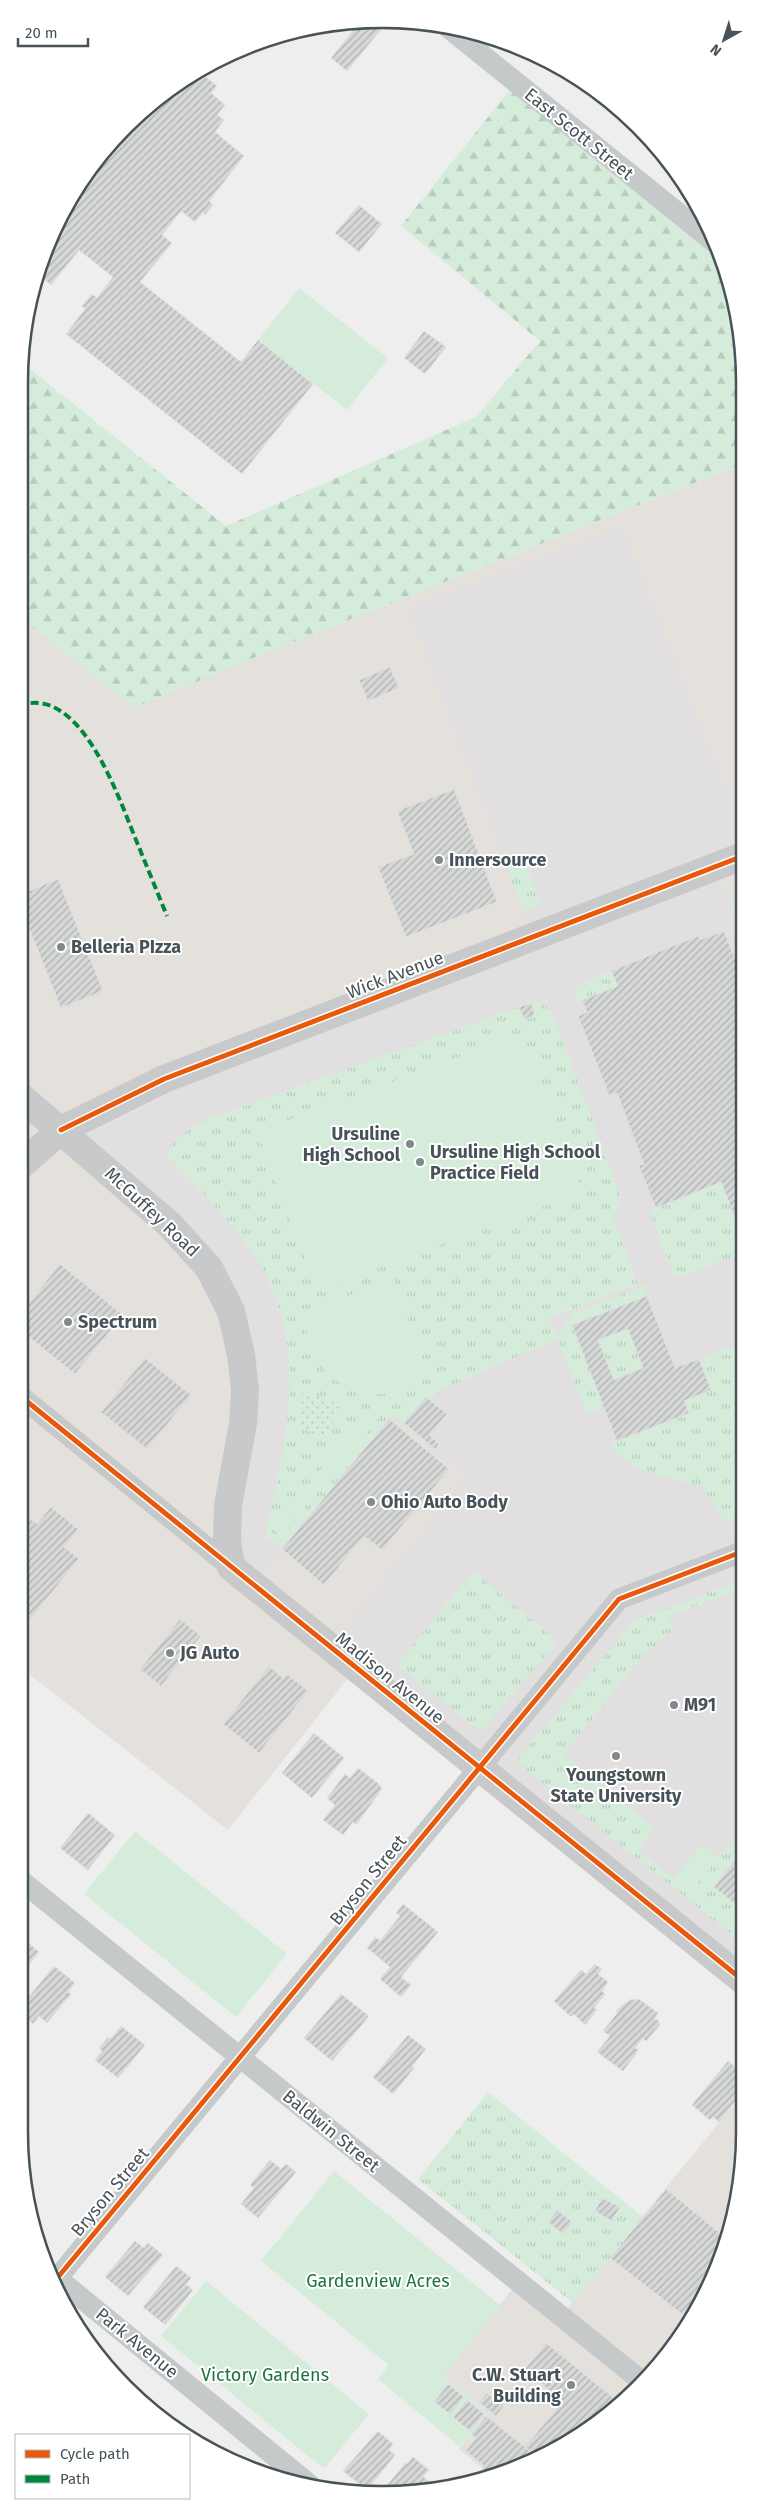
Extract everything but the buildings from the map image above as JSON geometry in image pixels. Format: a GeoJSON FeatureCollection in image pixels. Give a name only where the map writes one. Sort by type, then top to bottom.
{"type":"FeatureCollection","features":[{"type":"Feature","properties":{"kind":"street","name":"East Scott Street"},"geometry":{"type":"LineString","coordinates":[[459,36],[704,234]]}},
{"type":"Feature","properties":{"kind":"street","name":"Wick Avenue"},"geometry":{"type":"LineString","coordinates":[[28,1159],[61,1130],[164,1079],[736,859]]}},
{"type":"Feature","properties":{"kind":"street","name":"McGuffey Road"},"geometry":{"type":"LineString","coordinates":[[28,1102],[176,1232],[209,1268],[231,1311],[241,1355],[244,1390],[243,1424],[228,1505],[227,1540],[231,1567]]}},
{"type":"Feature","properties":{"kind":"street","name":"Madison Avenue"},"geometry":{"type":"LineString","coordinates":[[28,1402],[736,1975]]}},
{"type":"Feature","properties":{"kind":"street","name":"Bryson Street"},"geometry":{"type":"LineString","coordinates":[[58,2276],[619,1599],[736,1555]]}},
{"type":"Feature","properties":{"kind":"street","name":"Baldwin Street"},"geometry":{"type":"LineString","coordinates":[[28,1885],[638,2378]]}},
{"type":"Feature","properties":{"kind":"street","name":"Park Avenue"},"geometry":{"type":"LineString","coordinates":[[63,2286],[299,2476]]}},
{"type":"Feature","properties":{"kind":"shaded area"},"geometry":{"type":"Polygon","coordinates":[[[736,466],[736,917],[716,867],[393,1414],[465,1475],[350,1620],[356,1668],[228,1830],[28,1673],[28,624],[134,707],[736,466]]]}},
{"type":"Feature","properties":{"kind":"shaded area","name":"Ursuline High School"},"geometry":{"type":"Polygon","coordinates":[[[622,526],[736,815],[736,859],[716,867],[736,917],[736,1975],[329,1646],[465,1475],[393,1415],[252,1585],[231,1567],[243,1424],[209,1268],[61,1130],[533,937],[408,608],[622,526]]]}},
{"type":"Feature","properties":{"kind":"shaded area"},"geometry":{"type":"Polygon","coordinates":[[[736,2102],[736,2155],[730,2201],[710,2268],[677,2329],[649,2366],[616,2399],[598,2413],[579,2427],[539,2450],[518,2460],[485,2471],[459,2449],[488,2413],[443,2376],[518,2282],[561,2316],[736,2102]]]}},
{"type":"Feature","properties":{"kind":"green space"},"geometry":{"type":"Polygon","coordinates":[[[516,82],[704,234],[718,268],[730,313],[736,359],[736,466],[268,652],[134,708],[28,624],[28,368],[226,526],[476,417],[540,341],[401,226],[516,82]]]}},
{"type":"Feature","properties":{"kind":"green space"},"geometry":{"type":"Polygon","coordinates":[[[299,288],[388,358],[347,410],[258,340],[299,288]]]}},
{"type":"Feature","properties":{"kind":"green space"},"geometry":{"type":"Polygon","coordinates":[[[524,861],[541,905],[524,912],[507,868],[524,861]]]}},
{"type":"Feature","properties":{"kind":"green space"},"geometry":{"type":"Polygon","coordinates":[[[736,901],[736,916],[730,903],[736,901]]]}},
{"type":"Feature","properties":{"kind":"green space"},"geometry":{"type":"Polygon","coordinates":[[[611,971],[618,986],[577,1002],[574,994],[579,985],[611,971]]]}},
{"type":"Feature","properties":{"kind":"green space"},"geometry":{"type":"Polygon","coordinates":[[[536,1001],[548,1007],[557,1025],[621,1198],[614,1220],[638,1284],[549,1318],[557,1338],[573,1313],[647,1285],[648,1288],[645,1290],[647,1296],[572,1325],[604,1408],[587,1414],[557,1339],[441,1390],[431,1400],[426,1397],[404,1423],[392,1415],[282,1549],[265,1536],[280,1468],[289,1399],[289,1364],[285,1330],[275,1297],[260,1265],[240,1235],[166,1155],[178,1137],[203,1121],[536,1001]]]}},
{"type":"Feature","properties":{"kind":"green space","name":"Ursuline High School Practice Field"},"geometry":{"type":"Polygon","coordinates":[[[523,1033],[583,1192],[317,1291],[257,1132],[523,1033]]]}},
{"type":"Feature","properties":{"kind":"green space"},"geometry":{"type":"Polygon","coordinates":[[[721,1182],[736,1220],[736,1256],[675,1278],[648,1208],[650,1210],[721,1182]]]}},
{"type":"Feature","properties":{"kind":"green space"},"geometry":{"type":"Polygon","coordinates":[[[393,1279],[430,1378],[389,1393],[379,1394],[357,1391],[329,1375],[322,1367],[311,1348],[301,1313],[393,1279]]]}},
{"type":"Feature","properties":{"kind":"green space"},"geometry":{"type":"Polygon","coordinates":[[[628,1329],[643,1368],[614,1380],[598,1340],[628,1329]]]}},
{"type":"Feature","properties":{"kind":"green space"},"geometry":{"type":"Polygon","coordinates":[[[736,1345],[736,1517],[725,1522],[703,1487],[637,1467],[625,1461],[610,1444],[689,1414],[684,1401],[711,1390],[699,1359],[736,1345]]]}},
{"type":"Feature","properties":{"kind":"green space"},"geometry":{"type":"Polygon","coordinates":[[[303,1391],[343,1406],[323,1438],[300,1427],[303,1391]]]}},
{"type":"Feature","properties":{"kind":"green space"},"geometry":{"type":"Polygon","coordinates":[[[377,1401],[387,1408],[281,1536],[272,1528],[377,1401]]]}},
{"type":"Feature","properties":{"kind":"green space"},"geometry":{"type":"Polygon","coordinates":[[[473,1571],[558,1641],[481,1732],[397,1665],[473,1571]]]}},
{"type":"Feature","properties":{"kind":"green space"},"geometry":{"type":"Polygon","coordinates":[[[736,1582],[736,1591],[669,1616],[673,1628],[671,1631],[644,1655],[564,1754],[655,1828],[638,1850],[690,1892],[727,1847],[736,1854],[736,1859],[714,1887],[736,1905],[736,1938],[516,1761],[634,1621],[736,1582]]]}},
{"type":"Feature","properties":{"kind":"green space"},"geometry":{"type":"Polygon","coordinates":[[[135,1831],[287,1954],[236,2017],[84,1894],[135,1831]]]}},
{"type":"Feature","properties":{"kind":"green space"},"geometry":{"type":"Polygon","coordinates":[[[736,1836],[736,1854],[727,1847],[736,1836]]]}},
{"type":"Feature","properties":{"kind":"green space"},"geometry":{"type":"Polygon","coordinates":[[[700,1846],[706,1847],[719,1858],[690,1892],[673,1879],[700,1846]]]}},
{"type":"Feature","properties":{"kind":"green space"},"geometry":{"type":"Polygon","coordinates":[[[488,2092],[643,2217],[573,2303],[418,2179],[488,2092]]]}},
{"type":"Feature","properties":{"kind":"green space","name":"Gardenview Acres"},"geometry":{"type":"Polygon","coordinates":[[[334,2171],[501,2306],[443,2376],[488,2413],[460,2447],[378,2379],[389,2365],[261,2261],[334,2171]]]}},
{"type":"Feature","properties":{"kind":"green space","name":"Victory Gardens"},"geometry":{"type":"Polygon","coordinates":[[[206,2281],[369,2414],[324,2469],[161,2336],[206,2281]]]}},
{"type":"Feature","properties":{"kind":"marked path"},"geometry":{"type":"LineString","coordinates":[[28,705],[40,703],[60,711],[77,726],[93,746],[117,794],[167,916]]}},
{"type":"Feature","properties":{"kind":"cycle path"},"geometry":{"type":"LineString","coordinates":[[61,1130],[164,1079],[736,859]]}},
{"type":"Feature","properties":{"kind":"cycle path"},"geometry":{"type":"LineString","coordinates":[[28,1402],[736,1975]]}},
{"type":"Feature","properties":{"kind":"cycle path"},"geometry":{"type":"LineString","coordinates":[[58,2277],[619,1599],[736,1554]]}},
{"type":"Feature","properties":{"kind":"place","name":"Innersource"},"geometry":{"type":"Point","coordinates":[439,860]}},
{"type":"Feature","properties":{"kind":"place","name":"Belleria PIzza"},"geometry":{"type":"Point","coordinates":[61,947]}},
{"type":"Feature","properties":{"kind":"place","name":"Ursuline High School"},"geometry":{"type":"Point","coordinates":[410,1144]}},
{"type":"Feature","properties":{"kind":"place","name":"Ursuline High School Practice Field"},"geometry":{"type":"Point","coordinates":[420,1162]}},
{"type":"Feature","properties":{"kind":"place","name":"Spectrum"},"geometry":{"type":"Point","coordinates":[68,1322]}},
{"type":"Feature","properties":{"kind":"place","name":"Ohio Auto Body"},"geometry":{"type":"Point","coordinates":[371,1502]}},
{"type":"Feature","properties":{"kind":"place","name":"JG Auto"},"geometry":{"type":"Point","coordinates":[170,1653]}},
{"type":"Feature","properties":{"kind":"place","name":"M91"},"geometry":{"type":"Point","coordinates":[674,1705]}},
{"type":"Feature","properties":{"kind":"place","name":"Youngstown State University"},"geometry":{"type":"Point","coordinates":[616,1756]}},
{"type":"Feature","properties":{"kind":"place","name":"C.W. Stuart Building"},"geometry":{"type":"Point","coordinates":[571,2385]}}]}
